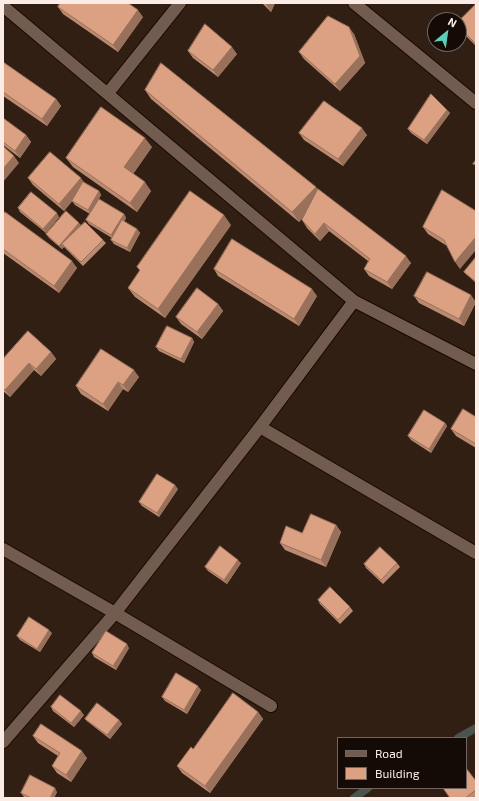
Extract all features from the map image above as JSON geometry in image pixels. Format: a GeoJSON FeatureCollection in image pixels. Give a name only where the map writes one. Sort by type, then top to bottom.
{"type":"FeatureCollection","features":[{"type":"Feature","properties":{"kind":"street"},"geometry":{"type":"LineString","coordinates":[[108,93],[180,3]]}},
{"type":"Feature","properties":{"kind":"street"},"geometry":{"type":"LineString","coordinates":[[354,3],[476,103]]}},
{"type":"Feature","properties":{"kind":"street"},"geometry":{"type":"LineString","coordinates":[[3,6],[354,301],[476,364]]}},
{"type":"Feature","properties":{"kind":"street"},"geometry":{"type":"LineString","coordinates":[[3,742],[115,613],[260,427],[354,301]]}},
{"type":"Feature","properties":{"kind":"street"},"geometry":{"type":"LineString","coordinates":[[260,427],[476,553]]}},
{"type":"Feature","properties":{"kind":"street"},"geometry":{"type":"LineString","coordinates":[[3,549],[115,613],[270,706]]}},
{"type":"Feature","properties":{"kind":"building"},"geometry":{"type":"Polygon","coordinates":[[[60,3],[128,3],[138,10],[113,45],[58,7],[60,3]]]}},
{"type":"Feature","properties":{"kind":"building"},"geometry":{"type":"Polygon","coordinates":[[[476,4],[476,44],[467,35],[467,13],[476,4]]]}},
{"type":"Feature","properties":{"kind":"building"},"geometry":{"type":"Polygon","coordinates":[[[328,16],[349,27],[360,56],[335,84],[299,52],[328,16]]]}},
{"type":"Feature","properties":{"kind":"building"},"geometry":{"type":"Polygon","coordinates":[[[205,24],[232,47],[213,70],[188,51],[205,24]]]}},
{"type":"Feature","properties":{"kind":"building"},"geometry":{"type":"Polygon","coordinates":[[[3,62],[56,99],[42,119],[3,92],[3,62]]]}},
{"type":"Feature","properties":{"kind":"building"},"geometry":{"type":"Polygon","coordinates":[[[161,63],[316,187],[292,212],[145,90],[161,63]]]}},
{"type":"Feature","properties":{"kind":"building"},"geometry":{"type":"Polygon","coordinates":[[[431,94],[447,110],[424,140],[408,129],[431,94]]]}},
{"type":"Feature","properties":{"kind":"building"},"geometry":{"type":"Polygon","coordinates":[[[324,101],[362,128],[338,159],[299,133],[324,101]]]}},
{"type":"Feature","properties":{"kind":"building"},"geometry":{"type":"Polygon","coordinates":[[[101,107],[145,138],[124,167],[145,182],[130,203],[66,158],[101,107]]]}},
{"type":"Feature","properties":{"kind":"building"},"geometry":{"type":"Polygon","coordinates":[[[3,118],[26,135],[15,151],[3,142],[3,118]]]}},
{"type":"Feature","properties":{"kind":"building"},"geometry":{"type":"Polygon","coordinates":[[[3,146],[14,156],[3,169],[3,146]]]}},
{"type":"Feature","properties":{"kind":"building"},"geometry":{"type":"Polygon","coordinates":[[[50,152],[81,178],[59,204],[28,178],[50,152]]]}},
{"type":"Feature","properties":{"kind":"building"},"geometry":{"type":"Polygon","coordinates":[[[83,182],[99,191],[88,210],[72,201],[83,182]]]}},
{"type":"Feature","properties":{"kind":"building"},"geometry":{"type":"Polygon","coordinates":[[[318,189],[406,256],[387,282],[364,269],[370,259],[324,223],[315,234],[302,220],[318,189]]]}},
{"type":"Feature","properties":{"kind":"building"},"geometry":{"type":"Polygon","coordinates":[[[442,190],[476,211],[476,237],[455,262],[444,240],[423,227],[442,190]]]}},
{"type":"Feature","properties":{"kind":"building"},"geometry":{"type":"Polygon","coordinates":[[[190,191],[224,215],[158,309],[128,288],[140,270],[137,267],[190,191]]]}},
{"type":"Feature","properties":{"kind":"building"},"geometry":{"type":"Polygon","coordinates":[[[31,192],[57,213],[43,229],[18,208],[31,192]]]}},
{"type":"Feature","properties":{"kind":"building"},"geometry":{"type":"Polygon","coordinates":[[[99,199],[124,214],[111,235],[86,220],[99,199]]]}},
{"type":"Feature","properties":{"kind":"building"},"geometry":{"type":"Polygon","coordinates":[[[66,211],[79,223],[59,246],[46,234],[66,211]]]}},
{"type":"Feature","properties":{"kind":"building"},"geometry":{"type":"Polygon","coordinates":[[[5,212],[72,261],[54,286],[3,249],[3,214],[5,212]]]}},
{"type":"Feature","properties":{"kind":"building"},"geometry":{"type":"Polygon","coordinates":[[[122,220],[137,229],[127,248],[111,240],[122,220]]]}},
{"type":"Feature","properties":{"kind":"building"},"geometry":{"type":"Polygon","coordinates":[[[85,222],[103,240],[81,262],[62,244],[85,222]]]}},
{"type":"Feature","properties":{"kind":"building"},"geometry":{"type":"Polygon","coordinates":[[[232,239],[312,289],[294,319],[214,269],[232,239]]]}},
{"type":"Feature","properties":{"kind":"building"},"geometry":{"type":"Polygon","coordinates":[[[476,257],[476,282],[464,272],[476,257]]]}},
{"type":"Feature","properties":{"kind":"building"},"geometry":{"type":"Polygon","coordinates":[[[427,272],[471,295],[459,319],[414,296],[427,272]]]}},
{"type":"Feature","properties":{"kind":"building"},"geometry":{"type":"Polygon","coordinates":[[[197,288],[218,304],[197,332],[176,317],[197,288]]]}},
{"type":"Feature","properties":{"kind":"building"},"geometry":{"type":"Polygon","coordinates":[[[167,326],[192,338],[181,359],[156,347],[167,326]]]}},
{"type":"Feature","properties":{"kind":"building"},"geometry":{"type":"Polygon","coordinates":[[[28,331],[51,352],[36,369],[29,363],[5,390],[3,388],[3,359],[28,331]]]}},
{"type":"Feature","properties":{"kind":"building"},"geometry":{"type":"Polygon","coordinates":[[[101,349],[134,370],[123,385],[118,382],[103,404],[76,386],[101,349]]]}},
{"type":"Feature","properties":{"kind":"building"},"geometry":{"type":"Polygon","coordinates":[[[463,409],[476,417],[476,444],[451,429],[463,409]]]}},
{"type":"Feature","properties":{"kind":"building"},"geometry":{"type":"Polygon","coordinates":[[[424,410],[445,423],[429,449],[408,436],[424,410]]]}},
{"type":"Feature","properties":{"kind":"building"},"geometry":{"type":"Polygon","coordinates":[[[157,474],[175,485],[157,513],[139,502],[157,474]]]}},
{"type":"Feature","properties":{"kind":"building"},"geometry":{"type":"Polygon","coordinates":[[[311,514],[336,525],[321,560],[280,543],[286,526],[302,533],[311,514]]]}},
{"type":"Feature","properties":{"kind":"building"},"geometry":{"type":"Polygon","coordinates":[[[220,546],[238,560],[224,580],[205,567],[220,546]]]}},
{"type":"Feature","properties":{"kind":"building"},"geometry":{"type":"Polygon","coordinates":[[[380,547],[397,563],[381,580],[364,564],[380,547]]]}},
{"type":"Feature","properties":{"kind":"building"},"geometry":{"type":"Polygon","coordinates":[[[330,587],[350,607],[338,620],[318,600],[330,587]]]}},
{"type":"Feature","properties":{"kind":"building"},"geometry":{"type":"Polygon","coordinates":[[[29,617],[49,630],[37,649],[17,636],[29,617]]]}},
{"type":"Feature","properties":{"kind":"building"},"geometry":{"type":"Polygon","coordinates":[[[106,631],[127,644],[113,666],[92,653],[106,631]]]}},
{"type":"Feature","properties":{"kind":"building"},"geometry":{"type":"Polygon","coordinates":[[[176,673],[198,686],[184,710],[162,697],[176,673]]]}},
{"type":"Feature","properties":{"kind":"building"},"geometry":{"type":"Polygon","coordinates":[[[233,693],[258,712],[205,786],[177,766],[191,747],[193,749],[233,693]]]}},
{"type":"Feature","properties":{"kind":"building"},"geometry":{"type":"Polygon","coordinates":[[[60,695],[81,711],[71,723],[51,707],[60,695]]]}},
{"type":"Feature","properties":{"kind":"building"},"geometry":{"type":"Polygon","coordinates":[[[97,703],[119,720],[107,735],[85,719],[97,703]]]}},
{"type":"Feature","properties":{"kind":"building"},"geometry":{"type":"Polygon","coordinates":[[[41,724],[82,751],[66,775],[52,766],[60,753],[33,736],[41,724]]]}},
{"type":"Feature","properties":{"kind":"building"},"geometry":{"type":"Polygon","coordinates":[[[467,769],[476,781],[476,790],[465,798],[450,798],[444,789],[467,789],[467,769]]]}},
{"type":"Feature","properties":{"kind":"building"},"geometry":{"type":"Polygon","coordinates":[[[30,775],[55,788],[50,798],[31,798],[21,793],[30,775]]]}},
{"type":"Feature","properties":{"kind":"waterway"},"geometry":{"type":"LineString","coordinates":[[460,737],[476,728]]}},
{"type":"Feature","properties":{"kind":"waterway"},"geometry":{"type":"LineString","coordinates":[[354,798],[367,789]]}}]}
